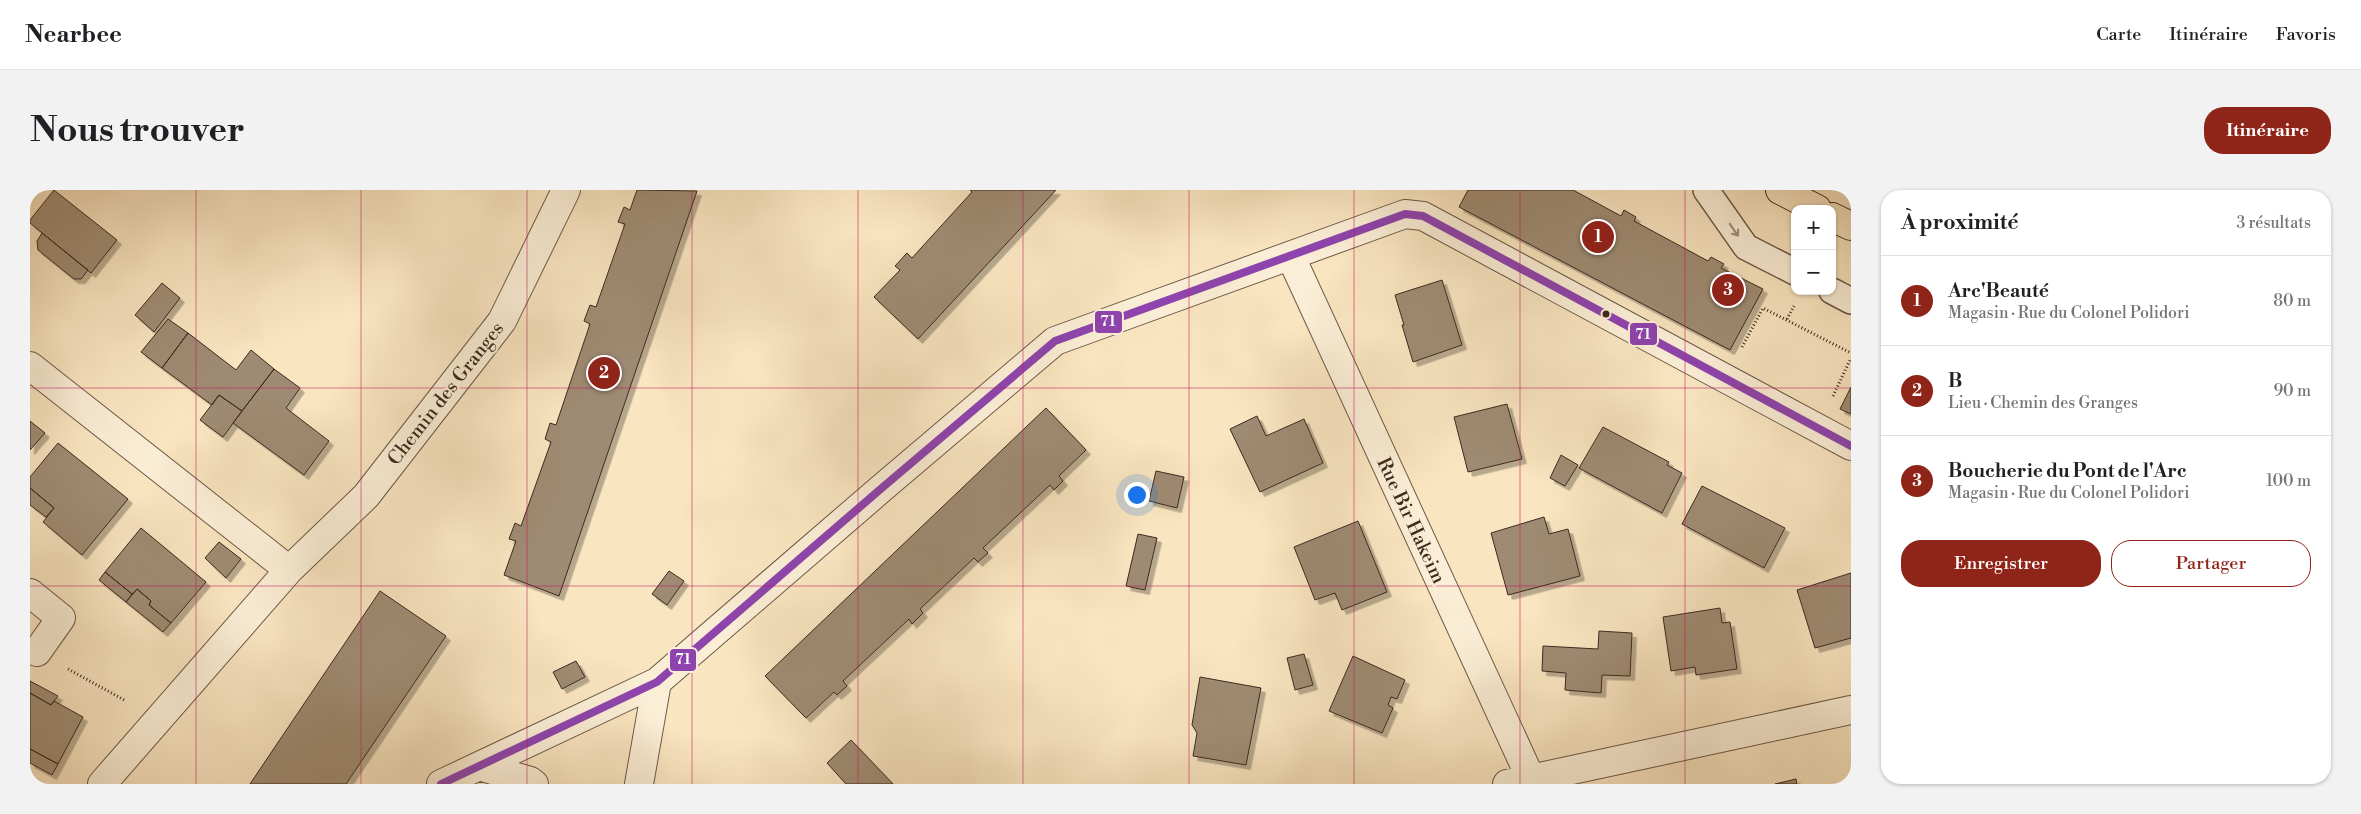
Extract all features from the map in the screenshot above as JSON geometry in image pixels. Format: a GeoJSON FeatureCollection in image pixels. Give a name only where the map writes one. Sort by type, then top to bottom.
{"type":"FeatureCollection","features":[{"type":"Feature","properties":{"kind":"main road"},"geometry":{"type":"LineString","coordinates":[[1780,190],[1809,205]]}},
{"type":"Feature","properties":{"kind":"main road"},"geometry":{"type":"LineString","coordinates":[[1836,219],[1851,226]]}},
{"type":"Feature","properties":{"kind":"street","name":"Chemin des Granges"},"geometry":{"type":"LineString","coordinates":[[102,784],[288,570],[366,496],[502,320],[566,190]]}},
{"type":"Feature","properties":{"kind":"street"},"geometry":{"type":"LineString","coordinates":[[441,784],[657,682],[883,486],[1055,341],[1291,257],[1383,220],[1405,214],[1423,216],[1851,446]]}},
{"type":"Feature","properties":{"kind":"street","name":"Rue Bir Hakeim"},"geometry":{"type":"LineString","coordinates":[[1291,257],[1522,782]]}},
{"type":"Feature","properties":{"kind":"street"},"geometry":{"type":"LineString","coordinates":[[30,366],[288,570]]}},
{"type":"Feature","properties":{"kind":"street"},"geometry":{"type":"LineString","coordinates":[[30,593],[61,618],[37,652]]}},
{"type":"Feature","properties":{"kind":"street"},"geometry":{"type":"LineString","coordinates":[[639,784],[657,682]]}},
{"type":"Feature","properties":{"kind":"street"},"geometry":{"type":"LineString","coordinates":[[1522,782],[1851,710]]}},
{"type":"Feature","properties":{"kind":"street"},"geometry":{"type":"LineString","coordinates":[[479,766],[530,780],[534,784]]}},
{"type":"Feature","properties":{"kind":"lane"},"geometry":{"type":"LineString","coordinates":[[1706,190],[1746,247],[1791,270]]}},
{"type":"Feature","properties":{"kind":"lane"},"geometry":{"type":"LineString","coordinates":[[1836,293],[1851,301]]}},
{"type":"Feature","properties":{"kind":"path"},"geometry":{"type":"LineString","coordinates":[[1726,379],[1763,308],[1851,353]]}},
{"type":"Feature","properties":{"kind":"path"},"geometry":{"type":"LineString","coordinates":[[1817,428],[1851,358]]}},
{"type":"Feature","properties":{"kind":"path"},"geometry":{"type":"LineString","coordinates":[[37,652],[119,698]]}},
{"type":"Feature","properties":{"kind":"building"},"geometry":{"type":"Polygon","coordinates":[[[54,190],[117,240],[91,273],[30,223],[30,220],[54,190]]]}},
{"type":"Feature","properties":{"kind":"building"},"geometry":{"type":"Polygon","coordinates":[[[637,190],[697,191],[559,596],[504,575],[516,541],[509,539],[515,523],[521,526],[551,442],[545,439],[550,423],[556,425],[590,324],[584,321],[590,305],[596,307],[625,224],[618,222],[624,207],[630,210],[637,190]]]}},
{"type":"Feature","properties":{"kind":"building"},"geometry":{"type":"Polygon","coordinates":[[[970,190],[1056,190],[918,339],[874,297],[900,270],[895,266],[907,253],[912,258],[972,192],[970,190]]]}},
{"type":"Feature","properties":{"kind":"building"},"geometry":{"type":"Polygon","coordinates":[[[1468,190],[1573,190],[1621,216],[1624,210],[1636,217],[1634,221],[1708,261],[1711,257],[1724,264],[1721,268],[1763,289],[1730,350],[1459,207],[1468,190]]]}},
{"type":"Feature","properties":{"kind":"building"},"geometry":{"type":"Polygon","coordinates":[[[42,233],[88,270],[81,279],[74,279],[38,250],[37,241],[42,233]]]}},
{"type":"Feature","properties":{"kind":"building"},"geometry":{"type":"Polygon","coordinates":[[[1442,280],[1462,345],[1413,362],[1395,295],[1442,280]]]}},
{"type":"Feature","properties":{"kind":"building"},"geometry":{"type":"Polygon","coordinates":[[[162,283],[180,298],[154,332],[135,315],[162,283]]]}},
{"type":"Feature","properties":{"kind":"building"},"geometry":{"type":"Polygon","coordinates":[[[168,319],[188,333],[162,368],[141,352],[168,319]]]}},
{"type":"Feature","properties":{"kind":"building"},"geometry":{"type":"Polygon","coordinates":[[[188,333],[236,370],[251,350],[274,369],[242,411],[219,395],[212,405],[162,368],[188,333]]]}},
{"type":"Feature","properties":{"kind":"building"},"geometry":{"type":"Polygon","coordinates":[[[274,369],[300,388],[286,408],[329,441],[304,475],[233,423],[274,369]]]}},
{"type":"Feature","properties":{"kind":"building"},"geometry":{"type":"Polygon","coordinates":[[[1851,387],[1851,414],[1840,409],[1851,387]]]}},
{"type":"Feature","properties":{"kind":"building"},"geometry":{"type":"Polygon","coordinates":[[[219,395],[242,411],[223,437],[200,420],[219,395]]]}},
{"type":"Feature","properties":{"kind":"building"},"geometry":{"type":"Polygon","coordinates":[[[1507,404],[1522,459],[1468,472],[1454,417],[1507,404]]]}},
{"type":"Feature","properties":{"kind":"building"},"geometry":{"type":"Polygon","coordinates":[[[1046,408],[1086,450],[1059,476],[1063,481],[1054,490],[1050,485],[983,548],[988,553],[978,562],[974,558],[920,609],[923,613],[912,624],[909,619],[843,681],[847,686],[837,695],[834,692],[806,718],[765,676],[1046,408]]]}},
{"type":"Feature","properties":{"kind":"building"},"geometry":{"type":"Polygon","coordinates":[[[1257,416],[1266,436],[1304,419],[1323,463],[1260,492],[1230,429],[1257,416]]]}},
{"type":"Feature","properties":{"kind":"building"},"geometry":{"type":"Polygon","coordinates":[[[30,421],[45,433],[30,450],[30,421]]]}},
{"type":"Feature","properties":{"kind":"building"},"geometry":{"type":"Polygon","coordinates":[[[1603,427],[1669,462],[1667,465],[1682,473],[1662,513],[1579,468],[1603,427]]]}},
{"type":"Feature","properties":{"kind":"building"},"geometry":{"type":"Polygon","coordinates":[[[58,443],[128,499],[82,555],[43,522],[54,508],[30,488],[30,477],[58,443]]]}},
{"type":"Feature","properties":{"kind":"building"},"geometry":{"type":"Polygon","coordinates":[[[1561,455],[1578,465],[1565,486],[1550,478],[1561,455]]]}},
{"type":"Feature","properties":{"kind":"building"},"geometry":{"type":"Polygon","coordinates":[[[1156,471],[1184,477],[1177,508],[1149,501],[1156,471]]]}},
{"type":"Feature","properties":{"kind":"building"},"geometry":{"type":"Polygon","coordinates":[[[1702,486],[1785,528],[1764,568],[1682,524],[1702,486]]]}},
{"type":"Feature","properties":{"kind":"building"},"geometry":{"type":"Polygon","coordinates":[[[30,488],[54,508],[46,517],[30,505],[30,488]]]}},
{"type":"Feature","properties":{"kind":"building"},"geometry":{"type":"Polygon","coordinates":[[[1544,517],[1549,534],[1568,529],[1580,576],[1508,595],[1491,533],[1544,517]]]}},
{"type":"Feature","properties":{"kind":"building"},"geometry":{"type":"Polygon","coordinates":[[[1358,521],[1387,592],[1342,610],[1335,593],[1315,600],[1294,547],[1358,521]]]}},
{"type":"Feature","properties":{"kind":"building"},"geometry":{"type":"Polygon","coordinates":[[[141,528],[206,582],[171,623],[149,605],[151,601],[137,589],[132,594],[105,572],[141,528]]]}},
{"type":"Feature","properties":{"kind":"building"},"geometry":{"type":"Polygon","coordinates":[[[1138,534],[1157,538],[1145,590],[1126,586],[1138,534]]]}},
{"type":"Feature","properties":{"kind":"building"},"geometry":{"type":"Polygon","coordinates":[[[219,542],[241,559],[226,578],[205,558],[219,542]]]}},
{"type":"Feature","properties":{"kind":"building"},"geometry":{"type":"Polygon","coordinates":[[[669,571],[684,581],[667,605],[652,594],[669,571]]]}},
{"type":"Feature","properties":{"kind":"building"},"geometry":{"type":"Polygon","coordinates":[[[105,572],[132,594],[126,602],[99,580],[105,572]]]}},
{"type":"Feature","properties":{"kind":"building"},"geometry":{"type":"Polygon","coordinates":[[[1851,573],[1851,638],[1815,648],[1797,590],[1851,573]]]}},
{"type":"Feature","properties":{"kind":"building"},"geometry":{"type":"Polygon","coordinates":[[[137,589],[151,601],[149,605],[171,623],[163,632],[126,602],[137,589]]]}},
{"type":"Feature","properties":{"kind":"building"},"geometry":{"type":"Polygon","coordinates":[[[380,591],[446,636],[346,784],[250,784],[380,591]]]}},
{"type":"Feature","properties":{"kind":"building"},"geometry":{"type":"Polygon","coordinates":[[[1720,608],[1722,623],[1730,622],[1737,669],[1696,675],[1695,667],[1671,671],[1663,617],[1720,608]]]}},
{"type":"Feature","properties":{"kind":"building"},"geometry":{"type":"Polygon","coordinates":[[[1599,631],[1632,633],[1630,676],[1602,675],[1601,693],[1565,690],[1566,673],[1542,671],[1543,646],[1598,649],[1599,631]]]}},
{"type":"Feature","properties":{"kind":"building"},"geometry":{"type":"Polygon","coordinates":[[[1304,654],[1313,685],[1295,690],[1287,658],[1304,654]]]}},
{"type":"Feature","properties":{"kind":"building"},"geometry":{"type":"Polygon","coordinates":[[[1353,656],[1405,680],[1397,699],[1391,697],[1388,705],[1393,708],[1382,733],[1329,711],[1353,656]]]}},
{"type":"Feature","properties":{"kind":"building"},"geometry":{"type":"Polygon","coordinates":[[[576,661],[585,677],[562,689],[553,672],[576,661]]]}},
{"type":"Feature","properties":{"kind":"building"},"geometry":{"type":"Polygon","coordinates":[[[1200,677],[1261,688],[1246,765],[1193,756],[1197,733],[1192,725],[1200,677]]]}},
{"type":"Feature","properties":{"kind":"building"},"geometry":{"type":"Polygon","coordinates":[[[30,681],[58,696],[51,705],[30,693],[30,681]]]}},
{"type":"Feature","properties":{"kind":"building"},"geometry":{"type":"Polygon","coordinates":[[[30,693],[51,705],[54,701],[83,717],[58,764],[30,749],[30,693]]]}},
{"type":"Feature","properties":{"kind":"building"},"geometry":{"type":"Polygon","coordinates":[[[851,740],[893,784],[846,784],[827,763],[851,740]]]}},
{"type":"Feature","properties":{"kind":"building"},"geometry":{"type":"Polygon","coordinates":[[[30,749],[58,764],[52,775],[30,763],[30,749]]]}},
{"type":"Feature","properties":{"kind":"building"},"geometry":{"type":"Polygon","coordinates":[[[1796,779],[1797,784],[1775,784],[1796,779]]]}},
{"type":"Feature","properties":{"kind":"transit line","name":"71"},"geometry":{"type":"LineString","coordinates":[[441,784],[657,682],[1055,341],[1405,214],[1423,216],[1851,446]]}},
{"type":"Feature","properties":{"kind":"place","name":"Arc'Beauté"},"geometry":{"type":"Point","coordinates":[1598,237]}},
{"type":"Feature","properties":{"kind":"place","name":"Boucherie du Pont de l'Arc"},"geometry":{"type":"Point","coordinates":[1728,290]}},
{"type":"Feature","properties":{"kind":"place","name":"B"},"geometry":{"type":"Point","coordinates":[604,373]}}]}
